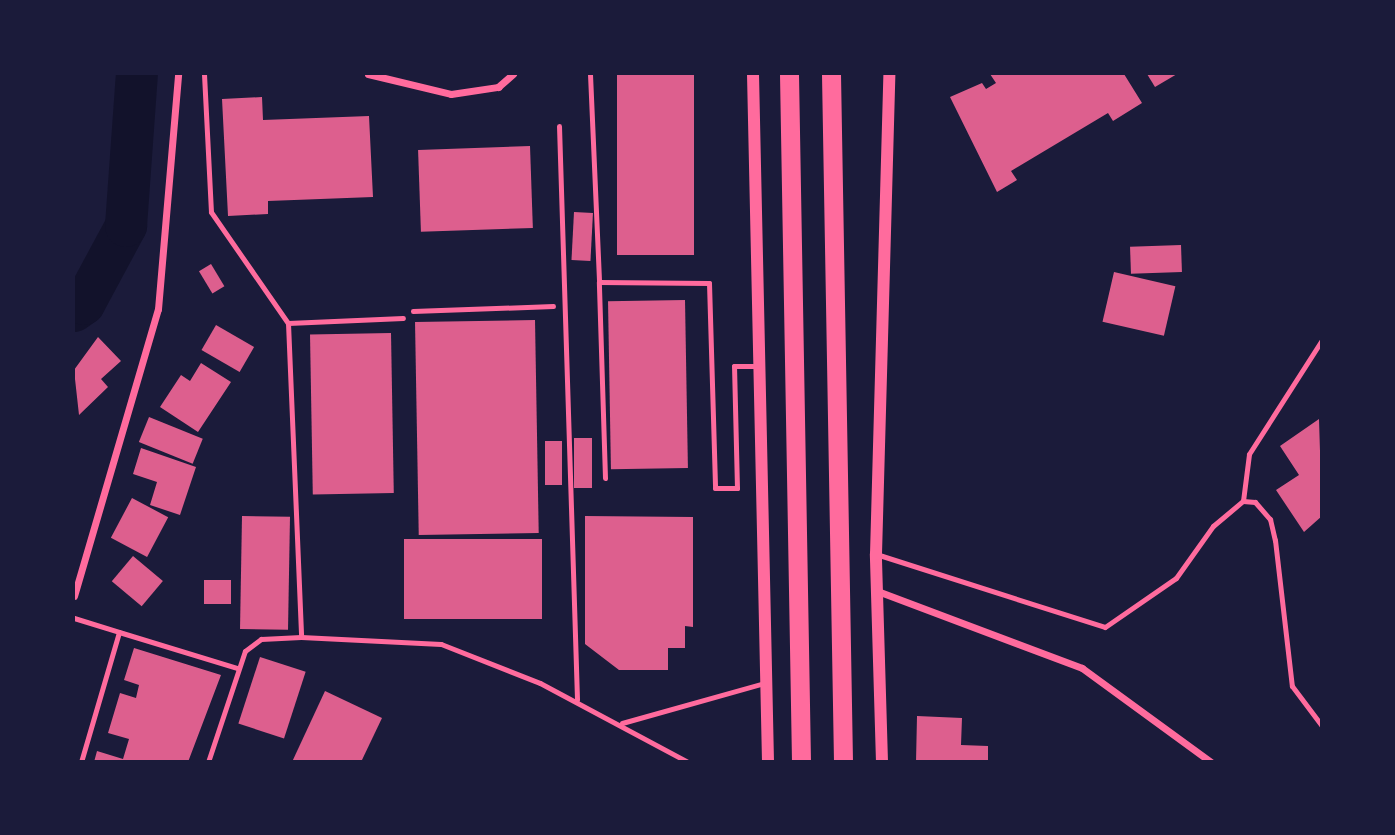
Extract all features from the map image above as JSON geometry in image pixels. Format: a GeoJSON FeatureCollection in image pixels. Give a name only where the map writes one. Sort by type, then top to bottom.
{"type":"FeatureCollection","features":[{"type":"Feature","properties":{"kind":"highway"},"geometry":{"type":"LineString","coordinates":[[789,74],[802,761]]}},
{"type":"Feature","properties":{"kind":"highway"},"geometry":{"type":"LineString","coordinates":[[831,74],[843,761]]}},
{"type":"Feature","properties":{"kind":"street"},"geometry":{"type":"LineString","coordinates":[[74,596],[158,309],[178,74]]}},
{"type":"Feature","properties":{"kind":"street"},"geometry":{"type":"LineString","coordinates":[[368,74],[451,94],[498,87],[513,74]]}},
{"type":"Feature","properties":{"kind":"street"},"geometry":{"type":"LineString","coordinates":[[753,74],[768,761]]}},
{"type":"Feature","properties":{"kind":"street"},"geometry":{"type":"LineString","coordinates":[[882,761],[880,592],[876,554],[889,74]]}},
{"type":"Feature","properties":{"kind":"street"},"geometry":{"type":"LineString","coordinates":[[880,592],[1082,668],[1211,761]]}},
{"type":"Feature","properties":{"kind":"lane"},"geometry":{"type":"LineString","coordinates":[[204,74],[211,212],[288,323],[301,637]]}},
{"type":"Feature","properties":{"kind":"lane"},"geometry":{"type":"LineString","coordinates":[[590,74],[605,478]]}},
{"type":"Feature","properties":{"kind":"lane"},"geometry":{"type":"LineString","coordinates":[[559,126],[577,700]]}},
{"type":"Feature","properties":{"kind":"lane"},"geometry":{"type":"LineString","coordinates":[[599,282],[709,283],[715,488],[737,488],[734,366],[759,366]]}},
{"type":"Feature","properties":{"kind":"lane"},"geometry":{"type":"LineString","coordinates":[[288,323],[404,318]]}},
{"type":"Feature","properties":{"kind":"lane"},"geometry":{"type":"LineString","coordinates":[[876,554],[1105,626],[1176,578],[1213,526],[1243,501],[1249,454],[1321,340]]}},
{"type":"Feature","properties":{"kind":"lane"},"geometry":{"type":"LineString","coordinates":[[1243,501],[1255,502],[1270,519],[1292,686],[1321,726]]}},
{"type":"Feature","properties":{"kind":"lane"},"geometry":{"type":"LineString","coordinates":[[74,618],[237,668]]}},
{"type":"Feature","properties":{"kind":"lane"},"geometry":{"type":"LineString","coordinates":[[81,761],[119,632]]}},
{"type":"Feature","properties":{"kind":"lane"},"geometry":{"type":"LineString","coordinates":[[208,761],[237,668],[261,639],[301,637],[441,644],[577,700],[688,761]]}},
{"type":"Feature","properties":{"kind":"lane"},"geometry":{"type":"LineString","coordinates":[[622,723],[768,681]]}},
{"type":"Feature","properties":{"kind":"path"},"geometry":{"type":"LineString","coordinates":[[404,318],[417,308],[565,306]]}},
{"type":"Feature","properties":{"kind":"building"},"geometry":{"type":"Polygon","coordinates":[[[617,74],[694,74],[694,255],[617,255],[617,74]]]}},
{"type":"Feature","properties":{"kind":"building"},"geometry":{"type":"Polygon","coordinates":[[[990,74],[1124,74],[1142,103],[1113,121],[1108,113],[1011,171],[1017,180],[997,192],[950,97],[982,83],[986,89],[996,83],[990,74]]]}},
{"type":"Feature","properties":{"kind":"building"},"geometry":{"type":"Polygon","coordinates":[[[1147,74],[1177,74],[1155,87],[1147,74]]]}},
{"type":"Feature","properties":{"kind":"building"},"geometry":{"type":"Polygon","coordinates":[[[262,97],[263,120],[369,116],[373,197],[268,201],[268,214],[228,216],[222,99],[262,97]]]}},
{"type":"Feature","properties":{"kind":"building"},"geometry":{"type":"Polygon","coordinates":[[[530,146],[533,228],[421,232],[418,150],[530,146]]]}},
{"type":"Feature","properties":{"kind":"building"},"geometry":{"type":"Polygon","coordinates":[[[574,212],[593,213],[590,261],[571,260],[574,212]]]}},
{"type":"Feature","properties":{"kind":"building"},"geometry":{"type":"Polygon","coordinates":[[[1181,245],[1182,272],[1131,274],[1130,247],[1181,245]]]}},
{"type":"Feature","properties":{"kind":"building"},"geometry":{"type":"Polygon","coordinates":[[[211,264],[224,286],[212,293],[199,271],[211,264]]]}},
{"type":"Feature","properties":{"kind":"building"},"geometry":{"type":"Polygon","coordinates":[[[1114,272],[1175,286],[1164,336],[1103,322],[1114,272]]]}},
{"type":"Feature","properties":{"kind":"building"},"geometry":{"type":"Polygon","coordinates":[[[685,300],[688,468],[611,469],[608,301],[685,300]]]}},
{"type":"Feature","properties":{"kind":"building"},"geometry":{"type":"Polygon","coordinates":[[[535,320],[539,533],[419,535],[415,322],[535,320]]]}},
{"type":"Feature","properties":{"kind":"building"},"geometry":{"type":"Polygon","coordinates":[[[216,325],[254,347],[240,372],[202,350],[216,325]]]}},
{"type":"Feature","properties":{"kind":"building"},"geometry":{"type":"Polygon","coordinates":[[[391,333],[394,493],[313,494],[310,334],[391,333]]]}},
{"type":"Feature","properties":{"kind":"building"},"geometry":{"type":"Polygon","coordinates":[[[98,337],[121,361],[101,379],[108,387],[79,415],[74,370],[98,337]]]}},
{"type":"Feature","properties":{"kind":"building"},"geometry":{"type":"Polygon","coordinates":[[[201,363],[231,382],[198,432],[160,407],[181,375],[190,381],[201,363]]]}},
{"type":"Feature","properties":{"kind":"building"},"geometry":{"type":"Polygon","coordinates":[[[149,417],[203,439],[193,464],[139,442],[149,417]]]}},
{"type":"Feature","properties":{"kind":"building"},"geometry":{"type":"Polygon","coordinates":[[[1319,419],[1322,516],[1304,532],[1276,490],[1299,475],[1280,446],[1319,419]]]}},
{"type":"Feature","properties":{"kind":"building"},"geometry":{"type":"Polygon","coordinates":[[[574,438],[592,438],[592,488],[574,488],[574,438]]]}},
{"type":"Feature","properties":{"kind":"building"},"geometry":{"type":"Polygon","coordinates":[[[545,441],[562,441],[562,485],[545,485],[545,441]]]}},
{"type":"Feature","properties":{"kind":"building"},"geometry":{"type":"Polygon","coordinates":[[[141,448],[196,467],[180,515],[150,505],[157,482],[133,474],[141,448]]]}},
{"type":"Feature","properties":{"kind":"building"},"geometry":{"type":"Polygon","coordinates":[[[132,498],[168,517],[147,557],[111,538],[132,498]]]}},
{"type":"Feature","properties":{"kind":"building"},"geometry":{"type":"Polygon","coordinates":[[[242,516],[290,517],[288,630],[240,629],[242,516]]]}},
{"type":"Feature","properties":{"kind":"building"},"geometry":{"type":"Polygon","coordinates":[[[585,516],[693,517],[693,627],[685,626],[685,648],[668,648],[668,670],[619,670],[585,644],[585,516]]]}},
{"type":"Feature","properties":{"kind":"building"},"geometry":{"type":"Polygon","coordinates":[[[404,539],[542,539],[542,619],[404,619],[404,539]]]}},
{"type":"Feature","properties":{"kind":"building"},"geometry":{"type":"Polygon","coordinates":[[[133,556],[163,581],[142,606],[112,581],[133,556]]]}},
{"type":"Feature","properties":{"kind":"building"},"geometry":{"type":"Polygon","coordinates":[[[204,580],[231,580],[231,604],[204,604],[204,580]]]}},
{"type":"Feature","properties":{"kind":"building"},"geometry":{"type":"Polygon","coordinates":[[[134,648],[221,675],[188,762],[94,762],[97,751],[123,759],[129,739],[108,733],[120,693],[136,698],[139,685],[124,680],[134,648]]]}},
{"type":"Feature","properties":{"kind":"building"},"geometry":{"type":"Polygon","coordinates":[[[260,657],[306,672],[284,738],[238,724],[260,657]]]}},
{"type":"Feature","properties":{"kind":"building"},"geometry":{"type":"Polygon","coordinates":[[[325,691],[382,718],[361,762],[292,762],[325,691]]]}},
{"type":"Feature","properties":{"kind":"building"},"geometry":{"type":"Polygon","coordinates":[[[917,716],[962,718],[961,745],[988,746],[988,762],[916,762],[917,716]]]}},
{"type":"Feature","properties":{"kind":"waterway"},"geometry":{"type":"LineString","coordinates":[[74,311],[84,304],[126,226],[137,74]]}}]}
